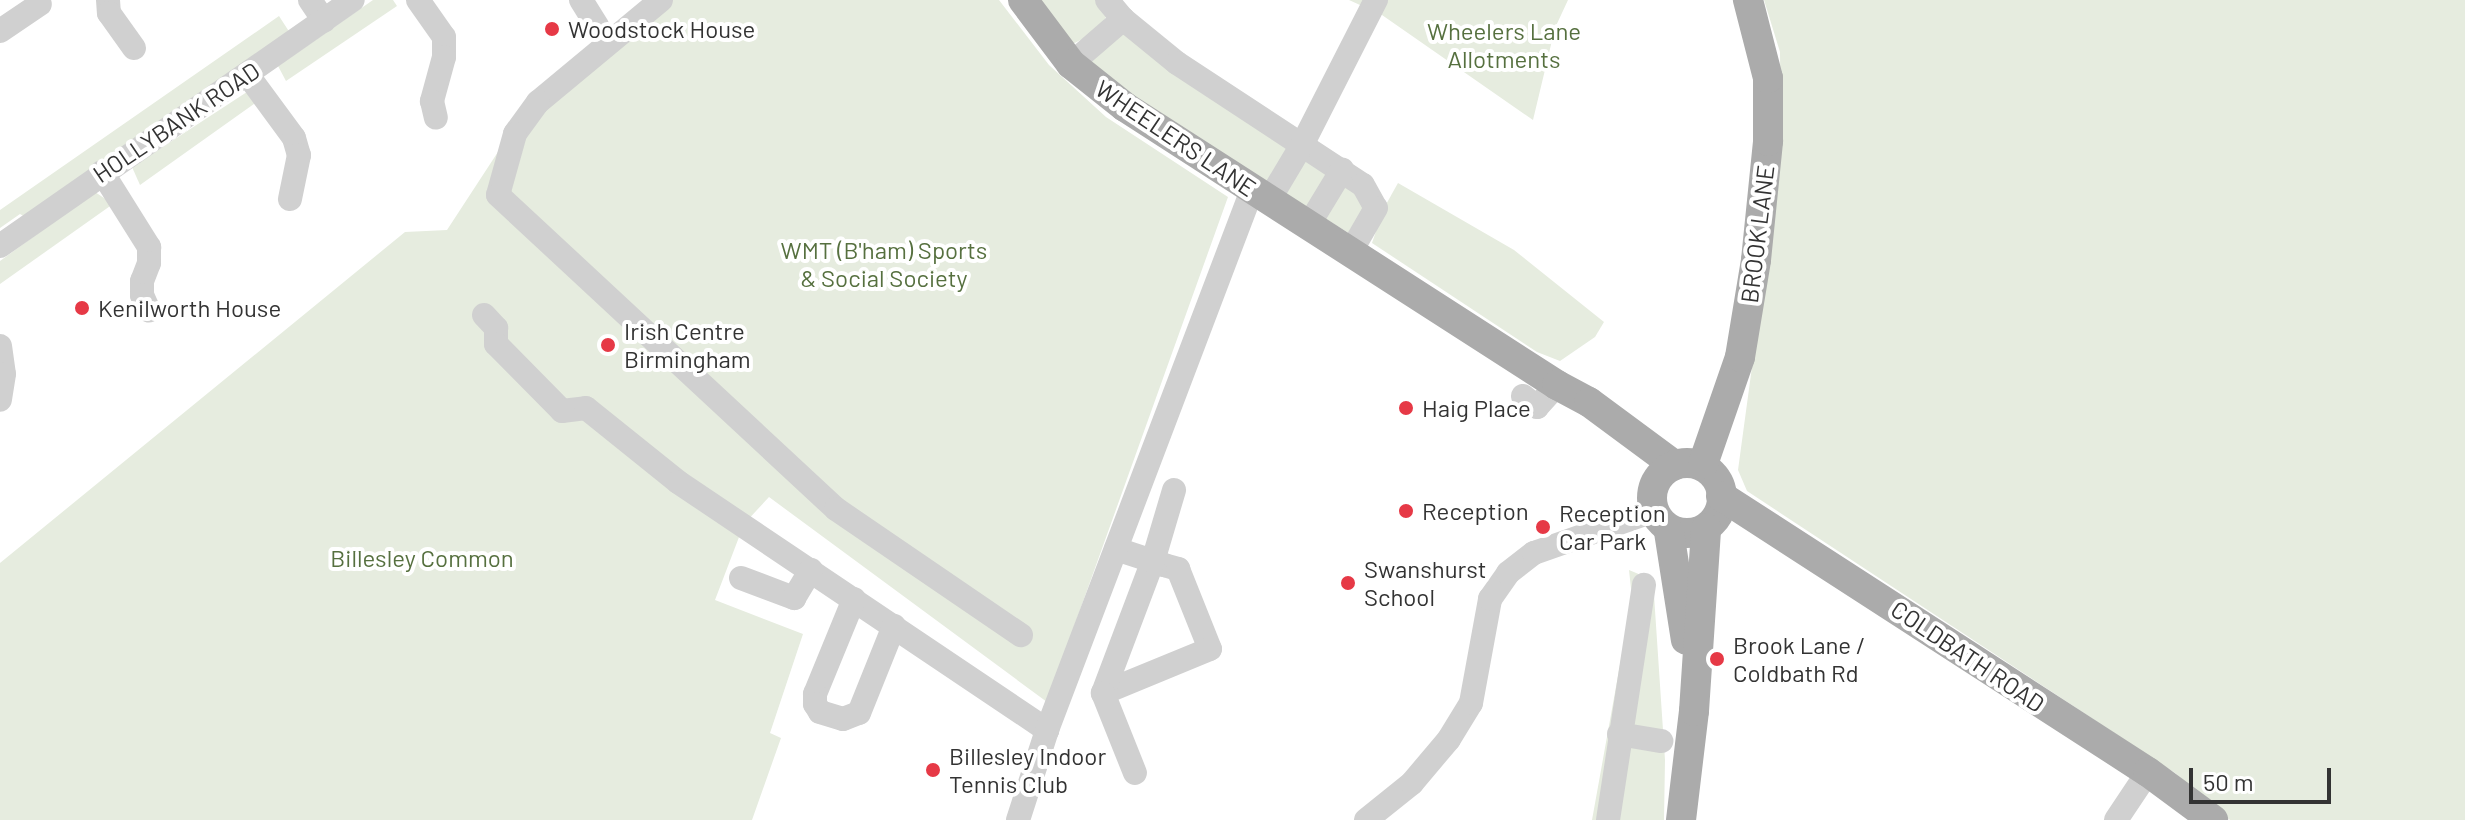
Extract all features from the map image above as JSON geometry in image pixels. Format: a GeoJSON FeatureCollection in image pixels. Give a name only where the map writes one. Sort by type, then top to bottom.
{"type":"FeatureCollection","features":[{"type":"Feature","properties":{"kind":"main road","name":"WHEELERS LANE"},"geometry":{"type":"LineString","coordinates":[[1023,0],[1071,64],[1125,107],[1557,385],[1689,465]]}},
{"type":"Feature","properties":{"kind":"main road","name":"BROOK LANE"},"geometry":{"type":"LineString","coordinates":[[1689,465],[1740,357],[1756,260],[1768,141],[1768,78],[1748,0]]}},
{"type":"Feature","properties":{"kind":"main road"},"geometry":{"type":"LineString","coordinates":[[1609,415],[1658,513],[1680,591],[1694,711]]}},
{"type":"Feature","properties":{"kind":"main road"},"geometry":{"type":"LineString","coordinates":[[1689,465],[1718,481],[1721,496],[1719,510],[1706,528],[1695,534],[1658,513],[1660,475],[1689,465]]}},
{"type":"Feature","properties":{"kind":"main road","name":"COLDBATH ROAD"},"geometry":{"type":"LineString","coordinates":[[1721,496],[2148,772],[2213,820]]}},
{"type":"Feature","properties":{"kind":"main road"},"geometry":{"type":"LineString","coordinates":[[1681,820],[1694,711],[1706,528]]}},
{"type":"Feature","properties":{"kind":"street"},"geometry":{"type":"LineString","coordinates":[[108,0],[109,13],[134,48]]}},
{"type":"Feature","properties":{"kind":"street"},"geometry":{"type":"LineString","coordinates":[[310,0],[324,21]]}},
{"type":"Feature","properties":{"kind":"street","name":"HOLLYBANK ROAD"},"geometry":{"type":"LineString","coordinates":[[0,246],[353,0]]}},
{"type":"Feature","properties":{"kind":"street"},"geometry":{"type":"LineString","coordinates":[[418,0],[444,37],[444,57],[432,101],[436,118]]}},
{"type":"Feature","properties":{"kind":"street"},"geometry":{"type":"LineString","coordinates":[[581,0],[597,26]]}},
{"type":"Feature","properties":{"kind":"street"},"geometry":{"type":"LineString","coordinates":[[661,0],[538,102],[515,134],[498,195],[836,509],[1021,635]]}},
{"type":"Feature","properties":{"kind":"street"},"geometry":{"type":"LineString","coordinates":[[1018,820],[1047,730],[1116,549],[1260,195],[1303,143],[1376,0]]}},
{"type":"Feature","properties":{"kind":"street"},"geometry":{"type":"LineString","coordinates":[[7,16],[40,4]]}},
{"type":"Feature","properties":{"kind":"street"},"geometry":{"type":"LineString","coordinates":[[1071,64],[1115,10],[1177,63],[1363,185],[1376,208],[1350,253]]}},
{"type":"Feature","properties":{"kind":"street"},"geometry":{"type":"LineString","coordinates":[[247,74],[294,138],[299,155],[290,199]]}},
{"type":"Feature","properties":{"kind":"street"},"geometry":{"type":"LineString","coordinates":[[1308,226],[1342,170]]}},
{"type":"Feature","properties":{"kind":"street"},"geometry":{"type":"LineString","coordinates":[[102,172],[149,247],[142,295],[149,311]]}},
{"type":"Feature","properties":{"kind":"street"},"geometry":{"type":"LineString","coordinates":[[484,315],[496,328],[496,344],[562,411],[586,408],[678,482],[1047,730]]}},
{"type":"Feature","properties":{"kind":"street"},"geometry":{"type":"LineString","coordinates":[[0,346],[4,374],[0,400]]}},
{"type":"Feature","properties":{"kind":"street"},"geometry":{"type":"LineString","coordinates":[[1523,396],[1537,407],[1557,385]]}},
{"type":"Feature","properties":{"kind":"street"},"geometry":{"type":"LineString","coordinates":[[1135,773],[1103,693],[1153,561],[1174,490]]}},
{"type":"Feature","properties":{"kind":"street"},"geometry":{"type":"LineString","coordinates":[[1366,820],[1412,783],[1449,739],[1471,703],[1490,599],[1508,573],[1534,553],[1658,513]]}},
{"type":"Feature","properties":{"kind":"street"},"geometry":{"type":"LineString","coordinates":[[1103,693],[1210,649],[1178,569],[1116,549]]}},
{"type":"Feature","properties":{"kind":"street"},"geometry":{"type":"LineString","coordinates":[[741,578],[794,598],[811,570]]}},
{"type":"Feature","properties":{"kind":"street"},"geometry":{"type":"LineString","coordinates":[[1608,820],[1644,585]]}},
{"type":"Feature","properties":{"kind":"street"},"geometry":{"type":"LineString","coordinates":[[854,599],[815,694],[815,704],[820,712],[843,719],[859,713],[894,626]]}},
{"type":"Feature","properties":{"kind":"street"},"geometry":{"type":"LineString","coordinates":[[1619,734],[1661,741]]}},
{"type":"Feature","properties":{"kind":"street"},"geometry":{"type":"LineString","coordinates":[[2116,820],[2148,772]]}},
{"type":"Feature","properties":{"kind":"green space"},"geometry":{"type":"Polygon","coordinates":[[[373,0],[393,0],[397,6],[286,81],[278,66],[373,0]]]}},
{"type":"Feature","properties":{"kind":"green space"},"geometry":{"type":"Polygon","coordinates":[[[646,0],[999,0],[1049,65],[1106,117],[1228,197],[1047,702],[769,497],[744,524],[715,600],[803,634],[770,733],[781,738],[752,820],[0,820],[0,563],[405,232],[447,230],[528,106],[646,0]]]}},
{"type":"Feature","properties":{"kind":"green space"},"geometry":{"type":"Polygon","coordinates":[[[1038,0],[1096,0],[1107,15],[1099,30],[1073,44],[1038,0]]]}},
{"type":"Feature","properties":{"kind":"green space","name":"Wheelers Lane Allotments"},"geometry":{"type":"Polygon","coordinates":[[[1349,0],[1568,0],[1555,28],[1533,120],[1382,15],[1349,0]]]}},
{"type":"Feature","properties":{"kind":"green space"},"geometry":{"type":"Polygon","coordinates":[[[1764,0],[2465,0],[2465,820],[2230,820],[2175,773],[1747,491],[1738,470],[1781,153],[1780,52],[1764,0]]]}},
{"type":"Feature","properties":{"kind":"green space"},"geometry":{"type":"Polygon","coordinates":[[[279,16],[290,33],[27,218],[20,214],[0,228],[0,210],[279,16]]]}},
{"type":"Feature","properties":{"kind":"green space"},"geometry":{"type":"Polygon","coordinates":[[[1120,33],[1127,33],[1360,195],[1364,207],[1352,235],[1108,84],[1091,65],[1092,57],[1120,33]]]}},
{"type":"Feature","properties":{"kind":"green space"},"geometry":{"type":"Polygon","coordinates":[[[250,90],[258,101],[140,185],[132,167],[250,90]]]}},
{"type":"Feature","properties":{"kind":"green space"},"geometry":{"type":"Polygon","coordinates":[[[1398,183],[1514,250],[1604,322],[1595,337],[1560,361],[1537,352],[1372,243],[1384,208],[1398,183]]]}},
{"type":"Feature","properties":{"kind":"green space"},"geometry":{"type":"Polygon","coordinates":[[[95,192],[113,204],[0,284],[0,261],[95,192]]]}},
{"type":"Feature","properties":{"kind":"green space"},"geometry":{"type":"Polygon","coordinates":[[[1629,570],[1653,580],[1665,760],[1664,820],[1592,820],[1632,598],[1629,570]]]}},
{"type":"Feature","properties":{"kind":"place","name":"Woodstock House"},"geometry":{"type":"Point","coordinates":[552,29]}},
{"type":"Feature","properties":{"kind":"place","name":"Kenilworth House"},"geometry":{"type":"Point","coordinates":[82,308]}},
{"type":"Feature","properties":{"kind":"place","name":"Irish Centre Birmingham"},"geometry":{"type":"Point","coordinates":[608,345]}},
{"type":"Feature","properties":{"kind":"place","name":"Haig Place"},"geometry":{"type":"Point","coordinates":[1406,408]}},
{"type":"Feature","properties":{"kind":"place","name":"Reception"},"geometry":{"type":"Point","coordinates":[1406,511]}},
{"type":"Feature","properties":{"kind":"place","name":"Reception Car Park"},"geometry":{"type":"Point","coordinates":[1543,527]}},
{"type":"Feature","properties":{"kind":"place","name":"Swanshurst School"},"geometry":{"type":"Point","coordinates":[1348,583]}},
{"type":"Feature","properties":{"kind":"place","name":"Brook Lane / Coldbath Rd"},"geometry":{"type":"Point","coordinates":[1717,659]}},
{"type":"Feature","properties":{"kind":"place","name":"Billesley Indoor Tennis Club"},"geometry":{"type":"Point","coordinates":[933,770]}},
{"type":"Feature","properties":{"kind":"park label","name":"WMT (B'ham) Sports & Social Society"},"geometry":{"type":"Point","coordinates":[884,264]}},
{"type":"Feature","properties":{"kind":"park label","name":"Billesley Common"},"geometry":{"type":"Point","coordinates":[422,558]}}]}
